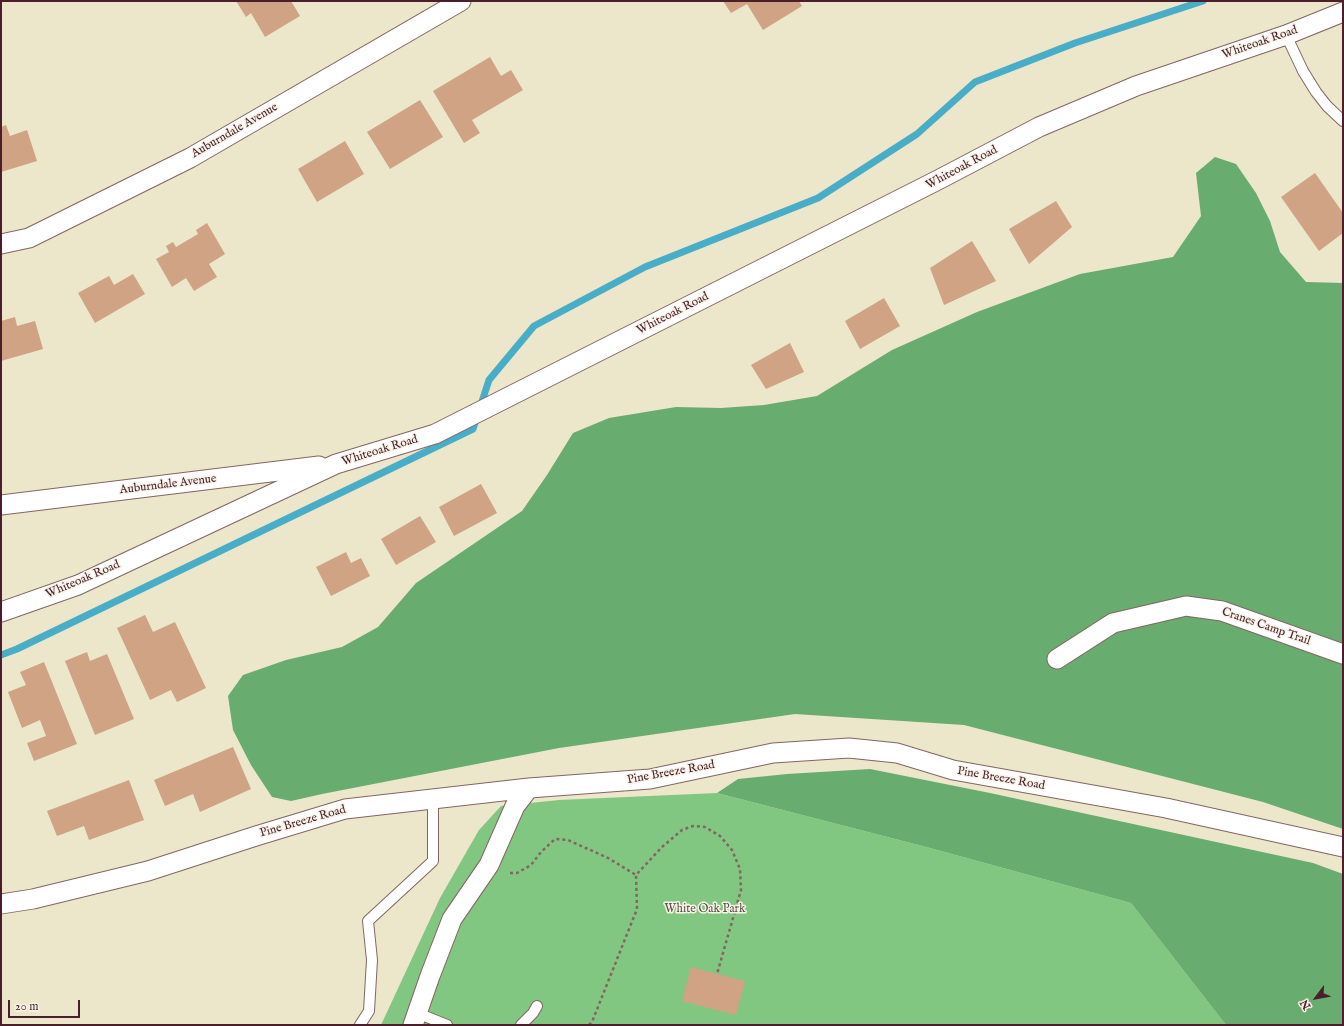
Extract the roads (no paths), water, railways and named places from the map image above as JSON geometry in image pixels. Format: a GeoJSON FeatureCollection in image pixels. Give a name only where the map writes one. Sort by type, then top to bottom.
{"type":"FeatureCollection","features":[{"type":"Feature","properties":{"kind":"street","name":"Auburndale Avenue"},"geometry":{"type":"LineString","coordinates":[[1,244],[28,238],[190,158],[461,1]]}},
{"type":"Feature","properties":{"kind":"street","name":"Whiteoak Road"},"geometry":{"type":"LineString","coordinates":[[1,612],[78,585],[336,464],[435,434],[938,180],[1039,127],[1136,86],[1286,35],[1343,12]]}},
{"type":"Feature","properties":{"kind":"street","name":"Auburndale Avenue"},"geometry":{"type":"LineString","coordinates":[[1,506],[336,464]]}},
{"type":"Feature","properties":{"kind":"street","name":"Cranes Camp Trail"},"geometry":{"type":"LineString","coordinates":[[1057,659],[1113,623],[1186,606],[1222,611],[1343,654]]}},
{"type":"Feature","properties":{"kind":"street","name":"Pine Breeze Road"},"geometry":{"type":"LineString","coordinates":[[1,904],[33,899],[148,871],[345,809],[529,788],[650,778],[773,753],[849,748],[897,753],[952,770],[1166,808],[1343,848]]}},
{"type":"Feature","properties":{"kind":"street"},"geometry":{"type":"LineString","coordinates":[[415,1019],[452,919],[489,865],[514,806],[529,788]]}},
{"type":"Feature","properties":{"kind":"lane"},"geometry":{"type":"LineString","coordinates":[[1286,35],[1303,71],[1316,92],[1327,106],[1343,120]]}},
{"type":"Feature","properties":{"kind":"lane"},"geometry":{"type":"LineString","coordinates":[[360,1025],[369,1011],[372,960],[368,921],[433,861],[432,799]]}},
{"type":"Feature","properties":{"kind":"lane"},"geometry":{"type":"LineString","coordinates":[[521,1025],[534,1013],[537,1006]]}},
{"type":"Feature","properties":{"kind":"lane"},"geometry":{"type":"LineString","coordinates":[[415,1019],[447,1025]]}},
{"type":"Feature","properties":{"kind":"waterway"},"geometry":{"type":"LineString","coordinates":[[1,655],[17,649],[473,429],[489,380],[534,326],[645,267],[818,198],[917,134],[975,82],[1075,43],[1203,1]]}},
{"type":"Feature","properties":{"kind":"park label","name":"White Oak Park"},"geometry":{"type":"Point","coordinates":[705,910]}}]}
